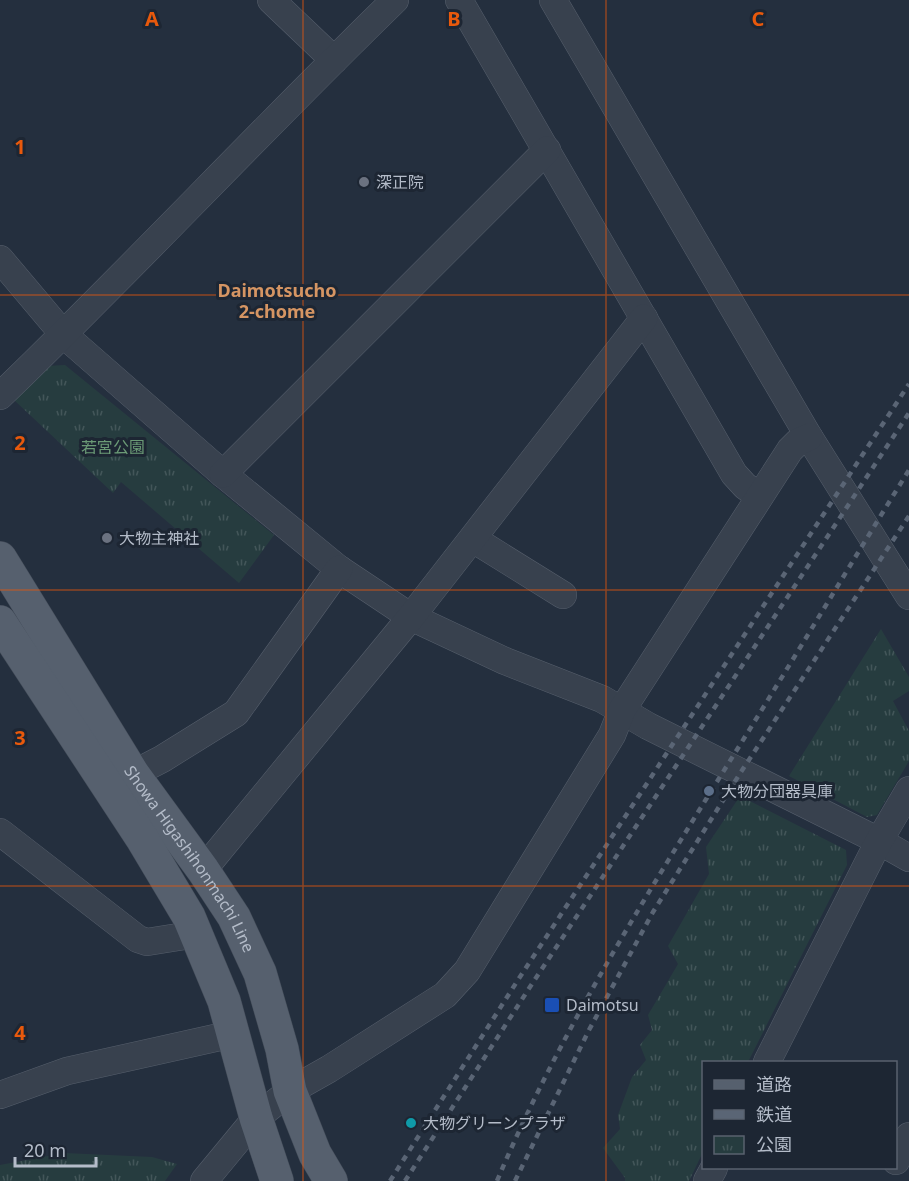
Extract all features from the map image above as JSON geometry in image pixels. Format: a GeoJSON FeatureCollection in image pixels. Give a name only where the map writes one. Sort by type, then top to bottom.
{"type":"FeatureCollection","features":[{"type":"Feature","properties":{"kind":"main road","name":"Showa Higashihonmachi Line"},"geometry":{"type":"LineString","coordinates":[[0,558],[133,774],[234,917],[260,973],[282,1049],[290,1091],[315,1154],[331,1181]]}},
{"type":"Feature","properties":{"kind":"main road","name":"Showa Higashihonmachi Line"},"geometry":{"type":"LineString","coordinates":[[0,622],[142,840],[189,917],[224,1001],[256,1118],[278,1181]]}},
{"type":"Feature","properties":{"kind":"street"},"geometry":{"type":"LineString","coordinates":[[271,0],[334,60]]}},
{"type":"Feature","properties":{"kind":"street"},"geometry":{"type":"LineString","coordinates":[[0,396],[64,335],[395,0]]}},
{"type":"Feature","properties":{"kind":"street"},"geometry":{"type":"LineString","coordinates":[[459,0],[734,474],[759,496]]}},
{"type":"Feature","properties":{"kind":"street"},"geometry":{"type":"LineString","coordinates":[[553,0],[809,437],[909,596]]}},
{"type":"Feature","properties":{"kind":"street"},"geometry":{"type":"LineString","coordinates":[[223,474],[547,150]]}},
{"type":"Feature","properties":{"kind":"street"},"geometry":{"type":"LineString","coordinates":[[0,259],[64,335],[223,474],[339,569],[411,617],[504,661],[602,699],[648,726],[879,840],[909,858]]}},
{"type":"Feature","properties":{"kind":"street"},"geometry":{"type":"LineString","coordinates":[[203,870],[411,617],[644,318]]}},
{"type":"Feature","properties":{"kind":"street"},"geometry":{"type":"LineString","coordinates":[[204,1181],[256,1118],[290,1091],[329,1070],[445,995],[456,985],[467,971],[612,735],[622,710],[759,496],[790,450],[798,442],[809,437]]}},
{"type":"Feature","properties":{"kind":"street"},"geometry":{"type":"LineString","coordinates":[[473,539],[562,595]]}},
{"type":"Feature","properties":{"kind":"street"},"geometry":{"type":"LineString","coordinates":[[133,774],[162,759],[236,713],[339,569]]}},
{"type":"Feature","properties":{"kind":"street"},"geometry":{"type":"LineString","coordinates":[[768,1061],[879,840],[909,790]]}},
{"type":"Feature","properties":{"kind":"street"},"geometry":{"type":"LineString","coordinates":[[0,832],[138,939],[147,942],[197,934]]}},
{"type":"Feature","properties":{"kind":"street"},"geometry":{"type":"LineString","coordinates":[[0,1095],[67,1071],[233,1034]]}},
{"type":"Feature","properties":{"kind":"street"},"geometry":{"type":"LineString","coordinates":[[897,1159],[909,1136]]}},
{"type":"Feature","properties":{"kind":"green space","name":"若宮公園"},"geometry":{"type":"Polygon","coordinates":[[[65,365],[274,535],[239,583],[121,482],[113,493],[14,400],[47,366],[65,365]]]}},
{"type":"Feature","properties":{"kind":"green space"},"geometry":{"type":"Polygon","coordinates":[[[881,629],[909,677],[909,691],[893,701],[909,731],[909,761],[877,815],[867,817],[789,776],[881,629]]]}},
{"type":"Feature","properties":{"kind":"green space"},"geometry":{"type":"Polygon","coordinates":[[[740,796],[846,850],[847,865],[749,1061],[702,1061],[702,1154],[689,1181],[625,1181],[603,1148],[620,1129],[618,1115],[632,1077],[646,1060],[640,1045],[652,1030],[648,1015],[678,964],[668,946],[709,874],[706,847],[740,796]]]}},
{"type":"Feature","properties":{"kind":"green space"},"geometry":{"type":"Polygon","coordinates":[[[64,1153],[152,1157],[177,1164],[165,1181],[0,1181],[0,1165],[64,1153]]]}},
{"type":"Feature","properties":{"kind":"railway"},"geometry":{"type":"LineString","coordinates":[[390,1181],[516,983],[909,384]]}},
{"type":"Feature","properties":{"kind":"railway"},"geometry":{"type":"LineString","coordinates":[[405,1181],[528,990],[909,413]]}},
{"type":"Feature","properties":{"kind":"railway"},"geometry":{"type":"LineString","coordinates":[[497,1181],[547,1073],[604,968],[909,470]]}},
{"type":"Feature","properties":{"kind":"railway"},"geometry":{"type":"LineString","coordinates":[[515,1181],[589,1030],[653,912],[739,775],[909,516]]}},
{"type":"Feature","properties":{"kind":"place","name":"深正院"},"geometry":{"type":"Point","coordinates":[364,182]}},
{"type":"Feature","properties":{"kind":"place","name":"大物主神社"},"geometry":{"type":"Point","coordinates":[107,538]}},
{"type":"Feature","properties":{"kind":"place","name":"大物分団器具庫"},"geometry":{"type":"Point","coordinates":[709,791]}},
{"type":"Feature","properties":{"kind":"place","name":"Daimotsu"},"geometry":{"type":"Point","coordinates":[552,1005]}},
{"type":"Feature","properties":{"kind":"place","name":"大物グリーンプラザ"},"geometry":{"type":"Point","coordinates":[411,1123]}},
{"type":"Feature","properties":{"kind":"district","name":"Daimotsucho 2-chome"},"geometry":{"type":"Point","coordinates":[277,300]}}]}
